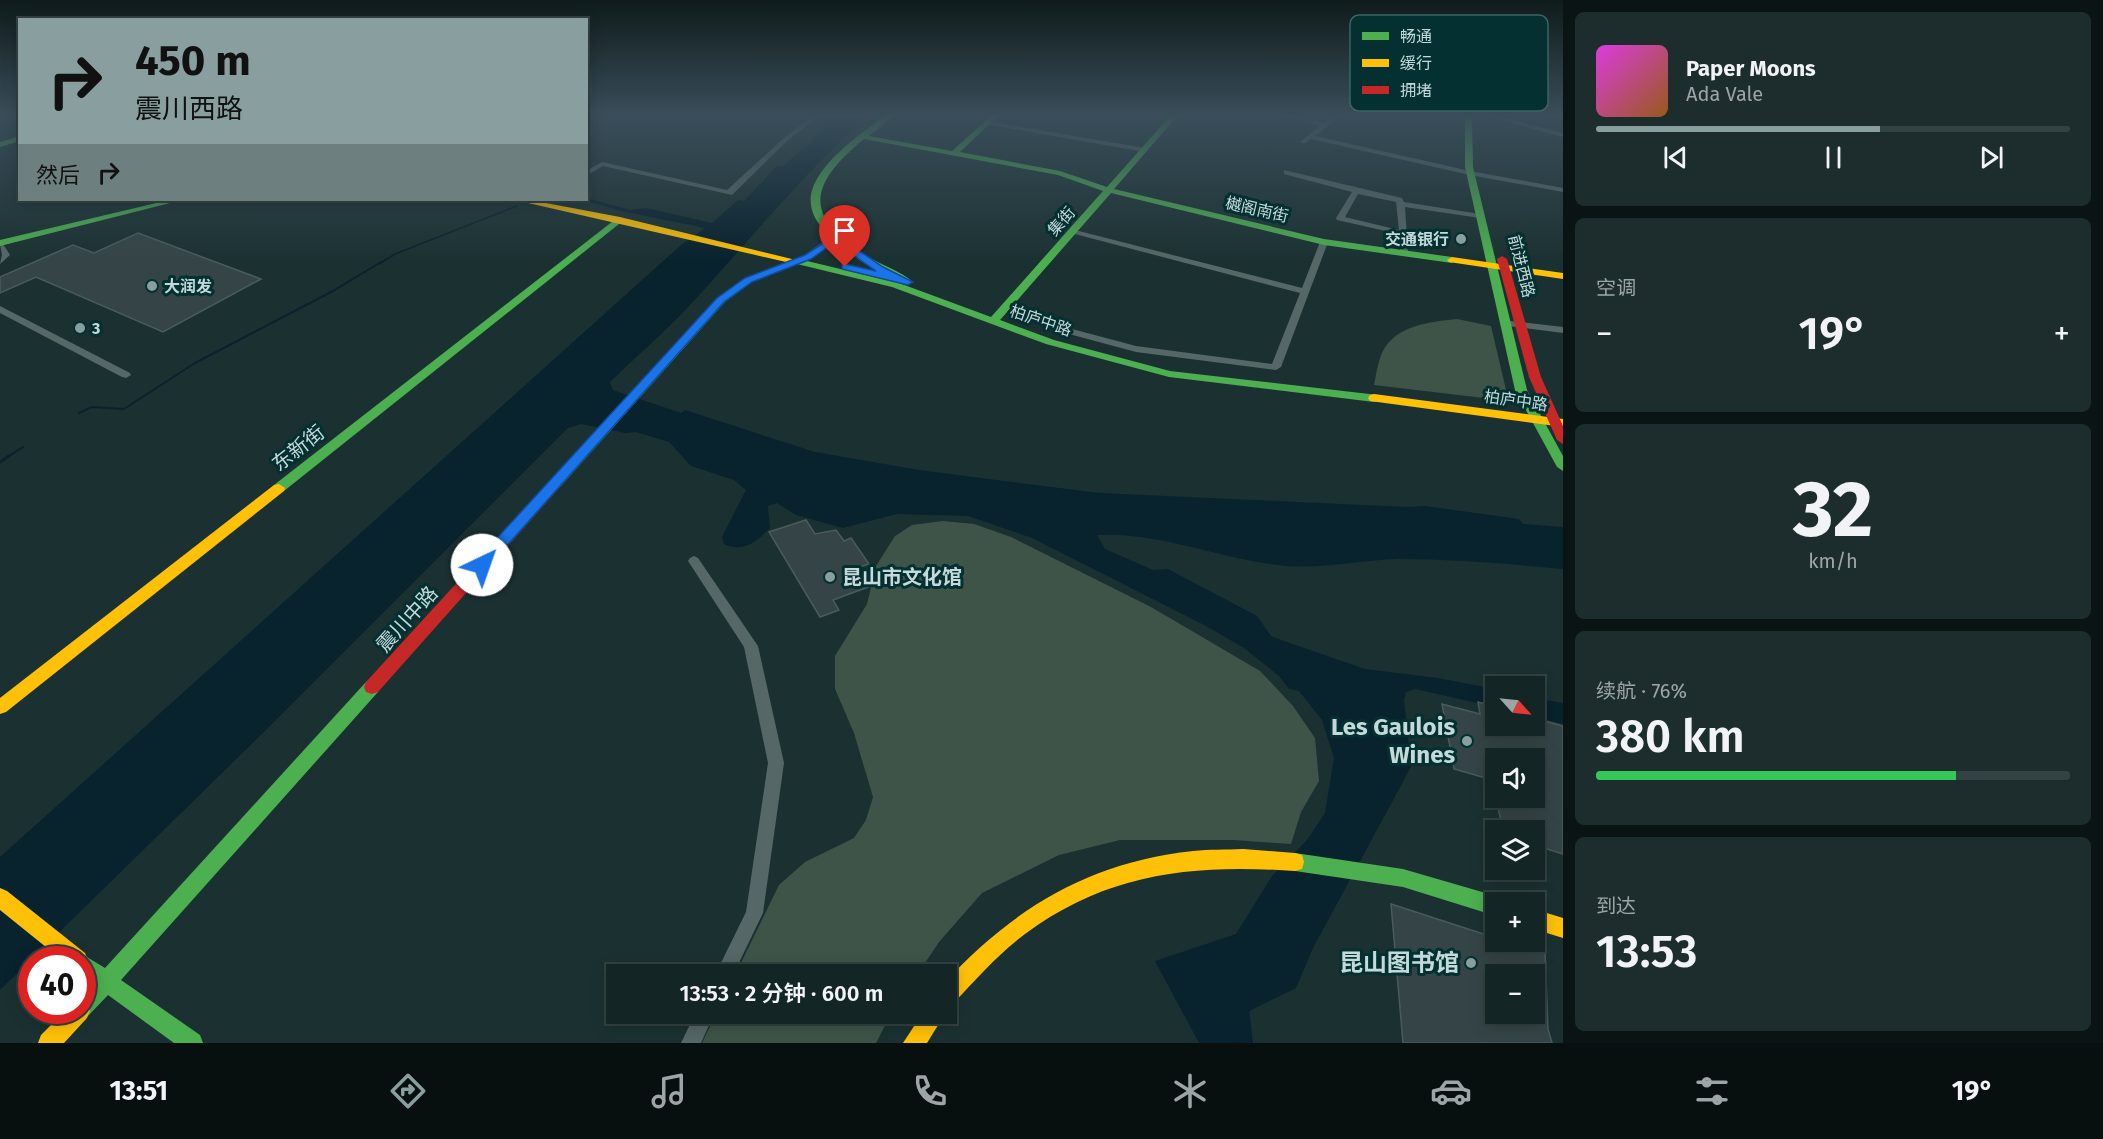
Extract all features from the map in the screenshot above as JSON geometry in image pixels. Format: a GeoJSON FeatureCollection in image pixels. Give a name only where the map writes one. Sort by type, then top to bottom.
{"type":"FeatureCollection","features":[{"type":"Feature","properties":{"kind":"street"},"geometry":{"type":"LineString","coordinates":[[588,173],[602,164],[729,194],[762,164]]}},
{"type":"Feature","properties":{"kind":"street"},"geometry":{"type":"LineString","coordinates":[[836,164],[820,179],[814,202],[819,219],[836,238],[879,270],[908,282]]}},
{"type":"Feature","properties":{"kind":"street","name":"樾阁南街"},"geometry":{"type":"LineString","coordinates":[[1008,164],[1060,174],[1109,190],[1324,242],[1563,276]]}},
{"type":"Feature","properties":{"kind":"street","name":"集街"},"geometry":{"type":"LineString","coordinates":[[997,318],[1133,164]]}},
{"type":"Feature","properties":{"kind":"street"},"geometry":{"type":"LineString","coordinates":[[1426,164],[1563,190]]}},
{"type":"Feature","properties":{"kind":"street","name":"前进西路"},"geometry":{"type":"LineString","coordinates":[[1475,164],[1480,216],[1490,265],[1521,390],[1563,467]]}},
{"type":"Feature","properties":{"kind":"street","name":"前进西路"},"geometry":{"type":"LineString","coordinates":[[1476,164],[1476,174],[1520,325],[1557,416],[1563,440]]}},
{"type":"Feature","properties":{"kind":"street"},"geometry":{"type":"LineString","coordinates":[[1287,172],[1399,200],[1404,253]]}},
{"type":"Feature","properties":{"kind":"street"},"geometry":{"type":"LineString","coordinates":[[1356,190],[1340,218],[1403,233]]}},
{"type":"Feature","properties":{"kind":"street"},"geometry":{"type":"LineString","coordinates":[[0,237],[150,201]]}},
{"type":"Feature","properties":{"kind":"street"},"geometry":{"type":"LineString","coordinates":[[0,261],[6,255],[0,245],[174,201]]}},
{"type":"Feature","properties":{"kind":"street","name":"柏庐中路"},"geometry":{"type":"LineString","coordinates":[[524,201],[675,230]]}},
{"type":"Feature","properties":{"kind":"street","name":"柏庐中路"},"geometry":{"type":"LineString","coordinates":[[549,201],[908,282],[997,318]]}},
{"type":"Feature","properties":{"kind":"street"},"geometry":{"type":"LineString","coordinates":[[1401,204],[1480,216]]}},
{"type":"Feature","properties":{"kind":"street","name":"东新街"},"geometry":{"type":"LineString","coordinates":[[0,707],[620,220]]}},
{"type":"Feature","properties":{"kind":"street"},"geometry":{"type":"LineString","coordinates":[[1074,231],[1305,292]]}},
{"type":"Feature","properties":{"kind":"street","name":"震川中路"},"geometry":{"type":"LineString","coordinates":[[96,994],[721,300],[748,280],[803,260],[836,238]]}},
{"type":"Feature","properties":{"kind":"street"},"geometry":{"type":"LineString","coordinates":[[1072,332],[1136,349],[1276,367],[1324,242]]}},
{"type":"Feature","properties":{"kind":"street","name":"柏庐中路"},"geometry":{"type":"LineString","coordinates":[[803,260],[895,285],[997,318],[1142,360],[1557,416]]}},
{"type":"Feature","properties":{"kind":"street"},"geometry":{"type":"LineString","coordinates":[[0,309],[126,375]]}},
{"type":"Feature","properties":{"kind":"street"},"geometry":{"type":"LineString","coordinates":[[1504,323],[1563,330]]}},
{"type":"Feature","properties":{"kind":"street"},"geometry":{"type":"LineString","coordinates":[[694,561],[751,646],[776,763],[754,912],[729,964]]}},
{"type":"Feature","properties":{"kind":"street"},"geometry":{"type":"LineString","coordinates":[[957,984],[989,948],[1023,921],[1095,884],[1133,871],[1178,861],[1267,858],[1414,880],[1485,903]]}},
{"type":"Feature","properties":{"kind":"street"},"geometry":{"type":"LineString","coordinates":[[0,898],[61,946]]}},
{"type":"Feature","properties":{"kind":"street"},"geometry":{"type":"LineString","coordinates":[[1545,922],[1563,928]]}},
{"type":"Feature","properties":{"kind":"street"},"geometry":{"type":"LineString","coordinates":[[96,975],[192,1043]]}},
{"type":"Feature","properties":{"kind":"street","name":"震川中路"},"geometry":{"type":"LineString","coordinates":[[49,1043],[67,1024]]}},
{"type":"Feature","properties":{"kind":"street"},"geometry":{"type":"LineString","coordinates":[[691,1043],[700,1024]]}},
{"type":"Feature","properties":{"kind":"street"},"geometry":{"type":"LineString","coordinates":[[914,1043],[927,1024]]}},
{"type":"Feature","properties":{"kind":"green space"},"geometry":{"type":"Polygon","coordinates":[[[1457,319],[1491,326],[1507,394],[1501,400],[1374,385],[1382,353],[1395,336],[1414,327],[1457,319]]]}},
{"type":"Feature","properties":{"kind":"green space"},"geometry":{"type":"Polygon","coordinates":[[[943,521],[974,524],[1011,537],[1151,607],[1260,671],[1293,706],[1315,738],[1319,781],[1301,812],[1291,844],[1234,840],[1120,840],[1059,855],[982,893],[939,942],[924,964],[740,964],[779,885],[805,862],[854,838],[866,820],[873,797],[854,733],[835,689],[835,656],[867,604],[876,566],[895,536],[912,525],[943,521]]]}},
{"type":"Feature","properties":{"kind":"green space"},"geometry":{"type":"Polygon","coordinates":[[[711,1024],[886,1024],[876,1043],[702,1043],[711,1024]]]}},
{"type":"Feature","properties":{"kind":"water"},"geometry":{"type":"Polygon","coordinates":[[[786,164],[819,164],[680,315],[610,382],[613,390],[681,413],[685,410],[815,452],[919,470],[1099,493],[1425,506],[1519,519],[1523,524],[1563,527],[1563,569],[1399,559],[1286,566],[1145,538],[1097,535],[1105,549],[1153,570],[1168,569],[1257,616],[1271,636],[1365,669],[1438,678],[1485,687],[1485,705],[1415,689],[1406,692],[1404,700],[1411,767],[1313,948],[1296,988],[1231,1020],[1244,1043],[1199,1043],[1155,961],[1236,934],[1272,876],[1307,840],[1325,813],[1334,758],[1322,720],[1299,691],[1289,689],[1279,676],[1244,648],[1206,626],[1032,538],[968,516],[897,514],[843,528],[796,515],[777,503],[768,506],[770,528],[760,538],[743,547],[724,544],[722,537],[746,490],[734,480],[691,466],[669,442],[636,432],[625,433],[581,424],[568,428],[263,733],[45,946],[18,946],[18,972],[0,990],[0,857],[681,245],[705,228],[621,211],[586,201],[588,201],[588,198],[630,210],[646,208],[712,223],[738,200],[744,201],[777,166],[786,164]]]}},
{"type":"Feature","properties":{"kind":"water"},"geometry":{"type":"Polygon","coordinates":[[[1545,700],[1563,703],[1563,724],[1545,720],[1545,700]]]}},
{"type":"Feature","properties":{"kind":"building","name":"大润发"},"geometry":{"type":"Polygon","coordinates":[[[138,233],[261,279],[163,332],[36,277],[0,293],[0,277],[73,245],[94,253],[138,233]]]}},
{"type":"Feature","properties":{"kind":"building","name":"昆山市文化馆"},"geometry":{"type":"Polygon","coordinates":[[[806,520],[815,534],[836,530],[844,541],[851,538],[869,564],[859,567],[871,586],[833,600],[839,610],[820,617],[769,532],[806,520]]]}},
{"type":"Feature","properties":{"kind":"building"},"geometry":{"type":"Polygon","coordinates":[[[1478,702],[1485,704],[1485,736],[1545,736],[1545,721],[1563,726],[1563,854],[1545,848],[1545,820],[1501,820],[1498,808],[1545,808],[1545,748],[1485,748],[1485,778],[1454,769],[1442,704],[1480,714],[1478,702]]]}},
{"type":"Feature","properties":{"kind":"building","name":"昆山图书馆"},"geometry":{"type":"Polygon","coordinates":[[[1391,904],[1485,934],[1485,952],[1545,952],[1548,1029],[1552,1043],[1403,1043],[1391,904]]]}},
{"type":"Feature","properties":{"kind":"waterway"},"geometry":{"type":"LineString","coordinates":[[379,264],[395,254],[517,206]]}},
{"type":"Feature","properties":{"kind":"waterway"},"geometry":{"type":"LineString","coordinates":[[79,413],[92,407],[124,409],[195,363],[333,291],[381,262]]}},
{"type":"Feature","properties":{"kind":"waterway"},"geometry":{"type":"LineString","coordinates":[[6,458],[23,447]]}},
{"type":"Feature","properties":{"kind":"waterway"},"geometry":{"type":"LineString","coordinates":[[0,462],[6,458]]}},
{"type":"Feature","properties":{"kind":"waterway"},"geometry":{"type":"LineString","coordinates":[[1239,999],[1243,1043]]}},
{"type":"Feature","properties":{"kind":"traffic: fast"},"geometry":{"type":"LineString","coordinates":[[833,164],[825,173],[815,195],[816,209],[823,223],[849,248],[908,282]]}},
{"type":"Feature","properties":{"kind":"traffic: fast"},"geometry":{"type":"LineString","coordinates":[[1009,164],[1060,173],[1109,190],[1324,242],[1452,260]]}},
{"type":"Feature","properties":{"kind":"traffic: fast"},"geometry":{"type":"LineString","coordinates":[[993,321],[1132,164]]}},
{"type":"Feature","properties":{"kind":"traffic: fast"},"geometry":{"type":"LineString","coordinates":[[1469,164],[1521,390],[1563,467]]}},
{"type":"Feature","properties":{"kind":"traffic: fast"},"geometry":{"type":"LineString","coordinates":[[0,243],[174,201]]}},
{"type":"Feature","properties":{"kind":"traffic: fast"},"geometry":{"type":"LineString","coordinates":[[279,488],[620,220]]}},
{"type":"Feature","properties":{"kind":"traffic: fast"},"geometry":{"type":"LineString","coordinates":[[556,483],[721,300],[749,280],[808,257],[835,238]]}},
{"type":"Feature","properties":{"kind":"traffic: fast"},"geometry":{"type":"LineString","coordinates":[[795,261],[895,285],[1050,342],[1169,374],[1374,398]]}},
{"type":"Feature","properties":{"kind":"traffic: fast"},"geometry":{"type":"LineString","coordinates":[[96,993],[372,687]]}},
{"type":"Feature","properties":{"kind":"traffic: fast"},"geometry":{"type":"LineString","coordinates":[[1295,862],[1403,878],[1485,903]]}},
{"type":"Feature","properties":{"kind":"traffic: fast"},"geometry":{"type":"LineString","coordinates":[[96,974],[192,1043]]}},
{"type":"Feature","properties":{"kind":"traffic: slow"},"geometry":{"type":"LineString","coordinates":[[524,201],[620,220],[795,261]]}},
{"type":"Feature","properties":{"kind":"traffic: slow"},"geometry":{"type":"LineString","coordinates":[[1452,260],[1563,276]]}},
{"type":"Feature","properties":{"kind":"traffic: slow"},"geometry":{"type":"LineString","coordinates":[[1374,398],[1563,423]]}},
{"type":"Feature","properties":{"kind":"traffic: slow"},"geometry":{"type":"LineString","coordinates":[[0,707],[279,488]]}},
{"type":"Feature","properties":{"kind":"traffic: slow"},"geometry":{"type":"LineString","coordinates":[[957,985],[981,959],[1019,927],[1059,901],[1101,882],[1146,868],[1194,860],[1243,858],[1295,862]]}},
{"type":"Feature","properties":{"kind":"traffic: slow"},"geometry":{"type":"LineString","coordinates":[[0,898],[60,946]]}},
{"type":"Feature","properties":{"kind":"traffic: slow"},"geometry":{"type":"LineString","coordinates":[[1545,922],[1563,928]]}},
{"type":"Feature","properties":{"kind":"traffic: slow"},"geometry":{"type":"LineString","coordinates":[[49,1043],[67,1024]]}},
{"type":"Feature","properties":{"kind":"traffic: slow"},"geometry":{"type":"LineString","coordinates":[[914,1043],[928,1024]]}},
{"type":"Feature","properties":{"kind":"traffic: jam"},"geometry":{"type":"LineString","coordinates":[[1502,259],[1535,377],[1563,440]]}},
{"type":"Feature","properties":{"kind":"traffic: jam"},"geometry":{"type":"LineString","coordinates":[[372,687],[556,483]]}},
{"type":"Feature","properties":{"kind":"place","name":"交通银行"},"geometry":{"type":"Point","coordinates":[1461,239]}},
{"type":"Feature","properties":{"kind":"place","name":"大润发"},"geometry":{"type":"Point","coordinates":[152,286]}},
{"type":"Feature","properties":{"kind":"place","name":"3"},"geometry":{"type":"Point","coordinates":[80,328]}},
{"type":"Feature","properties":{"kind":"place","name":"昆山市文化馆"},"geometry":{"type":"Point","coordinates":[830,577]}},
{"type":"Feature","properties":{"kind":"place","name":"Les Gaulois Wines"},"geometry":{"type":"Point","coordinates":[1467,741]}},
{"type":"Feature","properties":{"kind":"place","name":"昆山图书馆"},"geometry":{"type":"Point","coordinates":[1471,963]}},
{"type":"Feature","properties":{"kind":"route"},"geometry":{"type":"LineString","coordinates":[[482,565],[721,300],[748,280],[808,257],[836,238],[879,270],[908,282],[845,267]]}}]}
